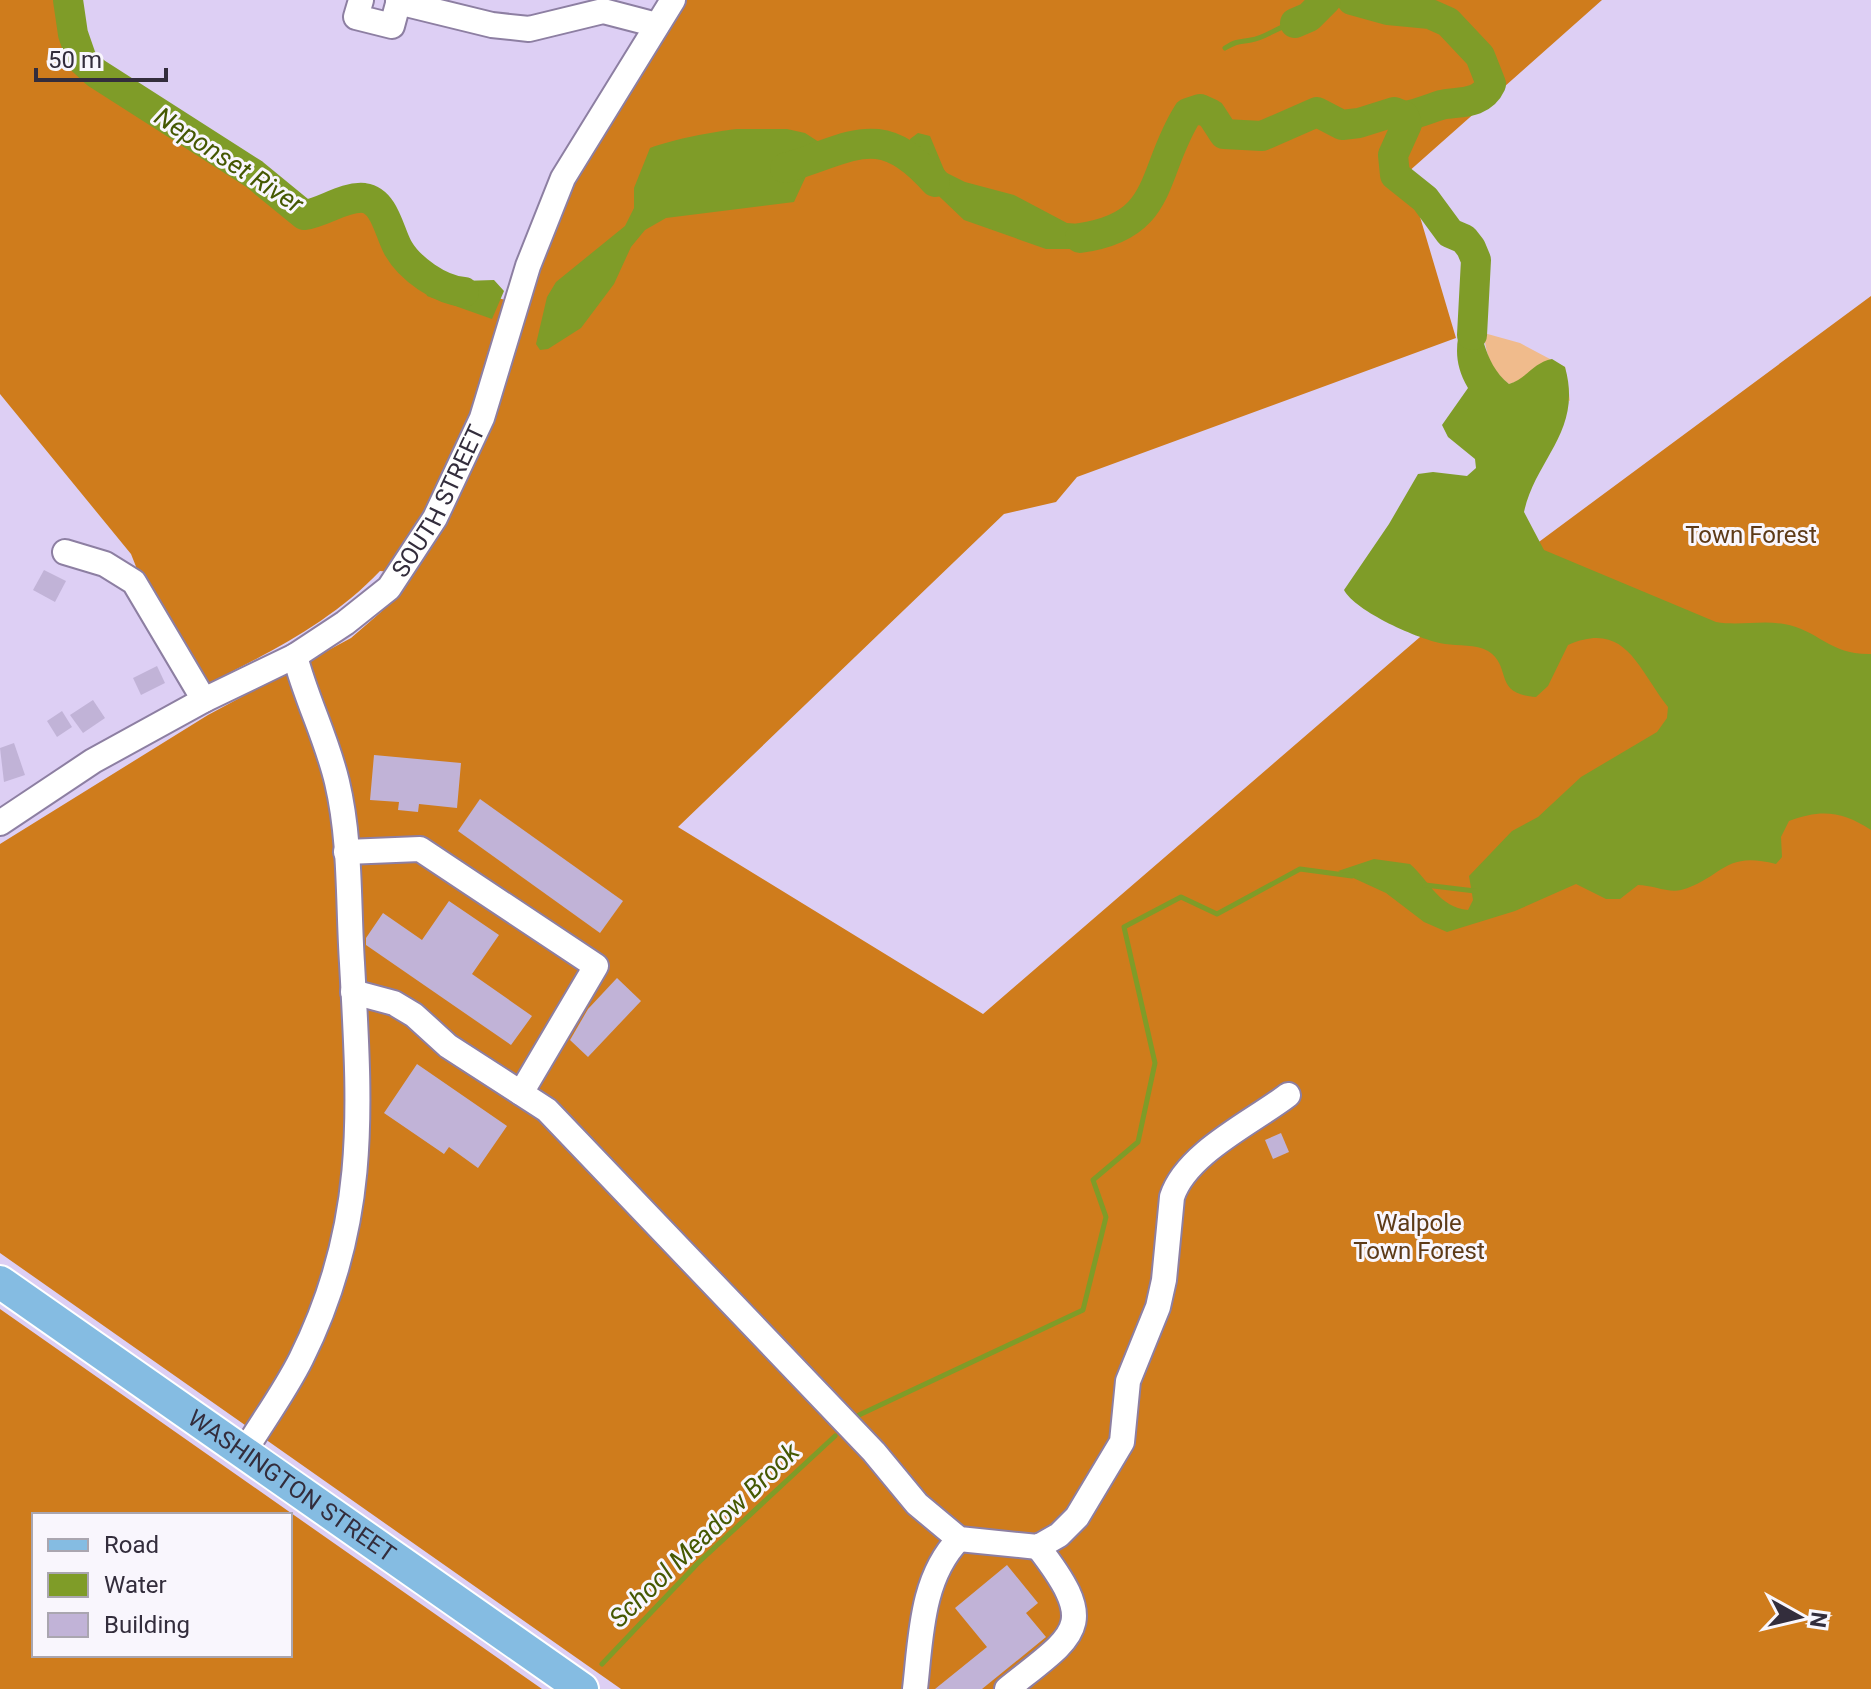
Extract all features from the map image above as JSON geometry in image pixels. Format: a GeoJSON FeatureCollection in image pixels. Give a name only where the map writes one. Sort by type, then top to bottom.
{"type":"FeatureCollection","features":[{"type":"Feature","properties":{"kind":"main road","name":"WASHINGTON STREET"},"geometry":{"type":"LineString","coordinates":[[0,1282],[582,1689]]}},
{"type":"Feature","properties":{"kind":"street"},"geometry":{"type":"LineString","coordinates":[[361,0],[356,17],[392,26],[398,1],[492,25],[529,29],[603,11],[657,25]]}},
{"type":"Feature","properties":{"kind":"street","name":"SOUTH STREET"},"geometry":{"type":"LineString","coordinates":[[0,823],[93,761],[204,700],[295,656],[345,623],[389,588],[417,549],[482,418],[549,208],[568,169],[673,0]]}},
{"type":"Feature","properties":{"kind":"street"},"geometry":{"type":"LineString","coordinates":[[65,552],[113,568],[134,582],[204,700]]}},
{"type":"Feature","properties":{"kind":"street"},"geometry":{"type":"LineString","coordinates":[[244,1452],[301,1360],[328,1295],[352,1204],[359,1138],[360,1099],[346,852],[337,781],[295,656]]}},
{"type":"Feature","properties":{"kind":"street"},"geometry":{"type":"LineString","coordinates":[[346,852],[420,849],[596,966],[521,1093]]}},
{"type":"Feature","properties":{"kind":"street"},"geometry":{"type":"LineString","coordinates":[[353,992],[394,1003],[414,1015],[448,1046],[547,1110],[874,1452],[917,1504],[959,1539],[1038,1547],[1059,1535],[1077,1517],[1122,1442],[1128,1381],[1162,1289],[1172,1197],[1178,1183],[1205,1154],[1288,1095]]}},
{"type":"Feature","properties":{"kind":"street"},"geometry":{"type":"LineString","coordinates":[[915,1689],[930,1585],[942,1559],[959,1539]]}},
{"type":"Feature","properties":{"kind":"street"},"geometry":{"type":"LineString","coordinates":[[1007,1689],[1062,1644],[1075,1624],[1074,1604],[1038,1547]]}},
{"type":"Feature","properties":{"kind":"shaded area"},"geometry":{"type":"Polygon","coordinates":[[[1484,333],[1520,343],[1565,367],[1570,401],[1522,380],[1509,384],[1490,362],[1484,333]]]}},
{"type":"Feature","properties":{"kind":"green space","name":"Walpole Town Forest"},"geometry":{"type":"Polygon","coordinates":[[[0,0],[68,0],[73,34],[82,60],[110,83],[254,174],[290,207],[304,215],[320,213],[359,198],[368,199],[379,208],[399,249],[432,280],[516,303],[528,266],[673,0],[1602,0],[1407,173],[1456,338],[1077,477],[1056,502],[1004,514],[678,827],[983,1014],[1478,587],[1871,296],[1871,1689],[621,1689],[0,1253],[0,844],[208,715],[351,638],[381,612],[414,574],[380,571],[313,626],[187,695],[131,554],[0,394],[0,0]]]}},
{"type":"Feature","properties":{"kind":"green space"},"geometry":{"type":"Polygon","coordinates":[[[0,1309],[291,1513],[32,1513],[32,1657],[292,1657],[292,1514],[542,1689],[0,1689],[0,1309]]]}},
{"type":"Feature","properties":{"kind":"water"},"geometry":{"type":"Polygon","coordinates":[[[737,129],[787,129],[805,133],[819,142],[823,164],[807,174],[794,202],[666,218],[645,230],[631,247],[614,284],[581,328],[548,349],[540,350],[536,344],[547,297],[556,282],[625,226],[634,208],[634,188],[650,148],[693,136],[737,129]]]}},
{"type":"Feature","properties":{"kind":"water"},"geometry":{"type":"Polygon","coordinates":[[[918,133],[930,136],[945,172],[965,182],[1014,195],[1067,223],[1120,227],[1111,241],[1097,249],[1046,249],[964,220],[922,180],[909,153],[910,139],[918,133]]]}},
{"type":"Feature","properties":{"kind":"water"},"geometry":{"type":"Polygon","coordinates":[[[431,268],[462,281],[494,280],[504,291],[492,319],[427,296],[423,283],[431,268]]]}},
{"type":"Feature","properties":{"kind":"water"},"geometry":{"type":"Polygon","coordinates":[[[1472,294],[1488,354],[1509,384],[1552,359],[1565,367],[1569,389],[1563,427],[1530,493],[1524,512],[1544,550],[1716,622],[1784,624],[1806,631],[1845,651],[1871,654],[1871,830],[1850,819],[1831,814],[1801,817],[1789,821],[1781,837],[1782,857],[1776,864],[1745,860],[1724,867],[1681,890],[1638,885],[1620,899],[1606,899],[1576,884],[1515,911],[1447,932],[1424,922],[1386,893],[1338,871],[1374,859],[1410,864],[1442,899],[1468,910],[1473,900],[1469,876],[1512,831],[1538,817],[1581,777],[1657,732],[1667,718],[1668,707],[1638,664],[1617,643],[1588,639],[1568,645],[1548,686],[1536,697],[1522,695],[1508,685],[1500,665],[1488,651],[1473,646],[1445,644],[1405,631],[1361,607],[1344,590],[1389,524],[1418,474],[1433,472],[1467,476],[1476,468],[1475,459],[1448,437],[1442,425],[1468,388],[1457,353],[1460,330],[1472,294]]]}},
{"type":"Feature","properties":{"kind":"building"},"geometry":{"type":"Polygon","coordinates":[[[44,570],[66,581],[55,602],[33,590],[44,570]]]}},
{"type":"Feature","properties":{"kind":"building"},"geometry":{"type":"Polygon","coordinates":[[[157,666],[165,683],[141,695],[133,678],[157,666]]]}},
{"type":"Feature","properties":{"kind":"building"},"geometry":{"type":"Polygon","coordinates":[[[93,700],[105,718],[83,733],[70,715],[93,700]]]}},
{"type":"Feature","properties":{"kind":"building"},"geometry":{"type":"Polygon","coordinates":[[[62,711],[72,727],[57,737],[47,721],[62,711]]]}},
{"type":"Feature","properties":{"kind":"building"},"geometry":{"type":"Polygon","coordinates":[[[14,743],[25,775],[4,782],[0,748],[14,743]]]}},
{"type":"Feature","properties":{"kind":"building"},"geometry":{"type":"Polygon","coordinates":[[[374,755],[461,763],[457,808],[419,804],[418,812],[398,810],[399,802],[370,800],[374,755]]]}},
{"type":"Feature","properties":{"kind":"building"},"geometry":{"type":"Polygon","coordinates":[[[480,799],[623,901],[600,933],[458,831],[480,799]]]}},
{"type":"Feature","properties":{"kind":"building"},"geometry":{"type":"Polygon","coordinates":[[[449,901],[499,935],[472,974],[532,1016],[511,1045],[366,945],[366,938],[383,913],[422,940],[449,901]]]}},
{"type":"Feature","properties":{"kind":"building"},"geometry":{"type":"Polygon","coordinates":[[[617,978],[641,1001],[588,1057],[570,1040],[588,1009],[617,978]]]}},
{"type":"Feature","properties":{"kind":"building"},"geometry":{"type":"Polygon","coordinates":[[[417,1064],[507,1126],[478,1168],[449,1147],[444,1154],[384,1113],[417,1064]]]}},
{"type":"Feature","properties":{"kind":"building"},"geometry":{"type":"Polygon","coordinates":[[[1281,1133],[1289,1152],[1273,1159],[1265,1140],[1281,1133]]]}},
{"type":"Feature","properties":{"kind":"building"},"geometry":{"type":"Polygon","coordinates":[[[1007,1565],[1038,1603],[1026,1613],[1046,1637],[982,1689],[935,1689],[987,1647],[955,1608],[1007,1565]]]}},
{"type":"Feature","properties":{"kind":"waterway","name":"Neponset River"},"geometry":{"type":"LineString","coordinates":[[68,0],[73,34],[82,60],[96,73],[254,174],[304,215],[356,198],[371,200],[382,211],[398,248],[410,263],[436,283],[464,292]]}},
{"type":"Feature","properties":{"kind":"waterway"},"geometry":{"type":"LineString","coordinates":[[1295,23],[1309,17],[1326,0]]}},
{"type":"Feature","properties":{"kind":"waterway"},"geometry":{"type":"LineString","coordinates":[[1352,0],[1388,10],[1430,14],[1448,22],[1480,56],[1491,84],[1481,96],[1404,116]]}},
{"type":"Feature","properties":{"kind":"waterway"},"geometry":{"type":"LineString","coordinates":[[1225,48],[1295,23]]}},
{"type":"Feature","properties":{"kind":"waterway","name":"Neponset River"},"geometry":{"type":"LineString","coordinates":[[1080,238],[1108,232],[1128,222],[1142,209],[1152,194],[1188,113],[1200,109],[1211,114],[1224,134],[1262,136],[1317,112],[1342,125],[1394,112],[1404,116],[1407,124],[1393,155],[1395,175],[1425,199],[1450,233],[1464,239],[1476,260],[1472,335]]}},
{"type":"Feature","properties":{"kind":"waterway","name":"Neponset River"},"geometry":{"type":"LineString","coordinates":[[785,168],[848,147],[881,145],[898,150],[916,162],[935,182]]}},
{"type":"Feature","properties":{"kind":"waterway","name":"School Meadow Brook"},"geometry":{"type":"LineString","coordinates":[[859,1415],[1083,1310],[1106,1217],[1093,1180],[1138,1142],[1155,1063],[1124,927],[1181,897],[1217,914],[1300,869],[1352,876]]}},
{"type":"Feature","properties":{"kind":"waterway","name":"School Meadow Brook"},"geometry":{"type":"LineString","coordinates":[[1425,885],[1475,891]]}},
{"type":"Feature","properties":{"kind":"waterway","name":"School Meadow Brook"},"geometry":{"type":"LineString","coordinates":[[602,1664],[699,1562],[835,1436]]}},
{"type":"Feature","properties":{"kind":"park label","name":"Town Forest"},"geometry":{"type":"Point","coordinates":[1751,535]}}]}
